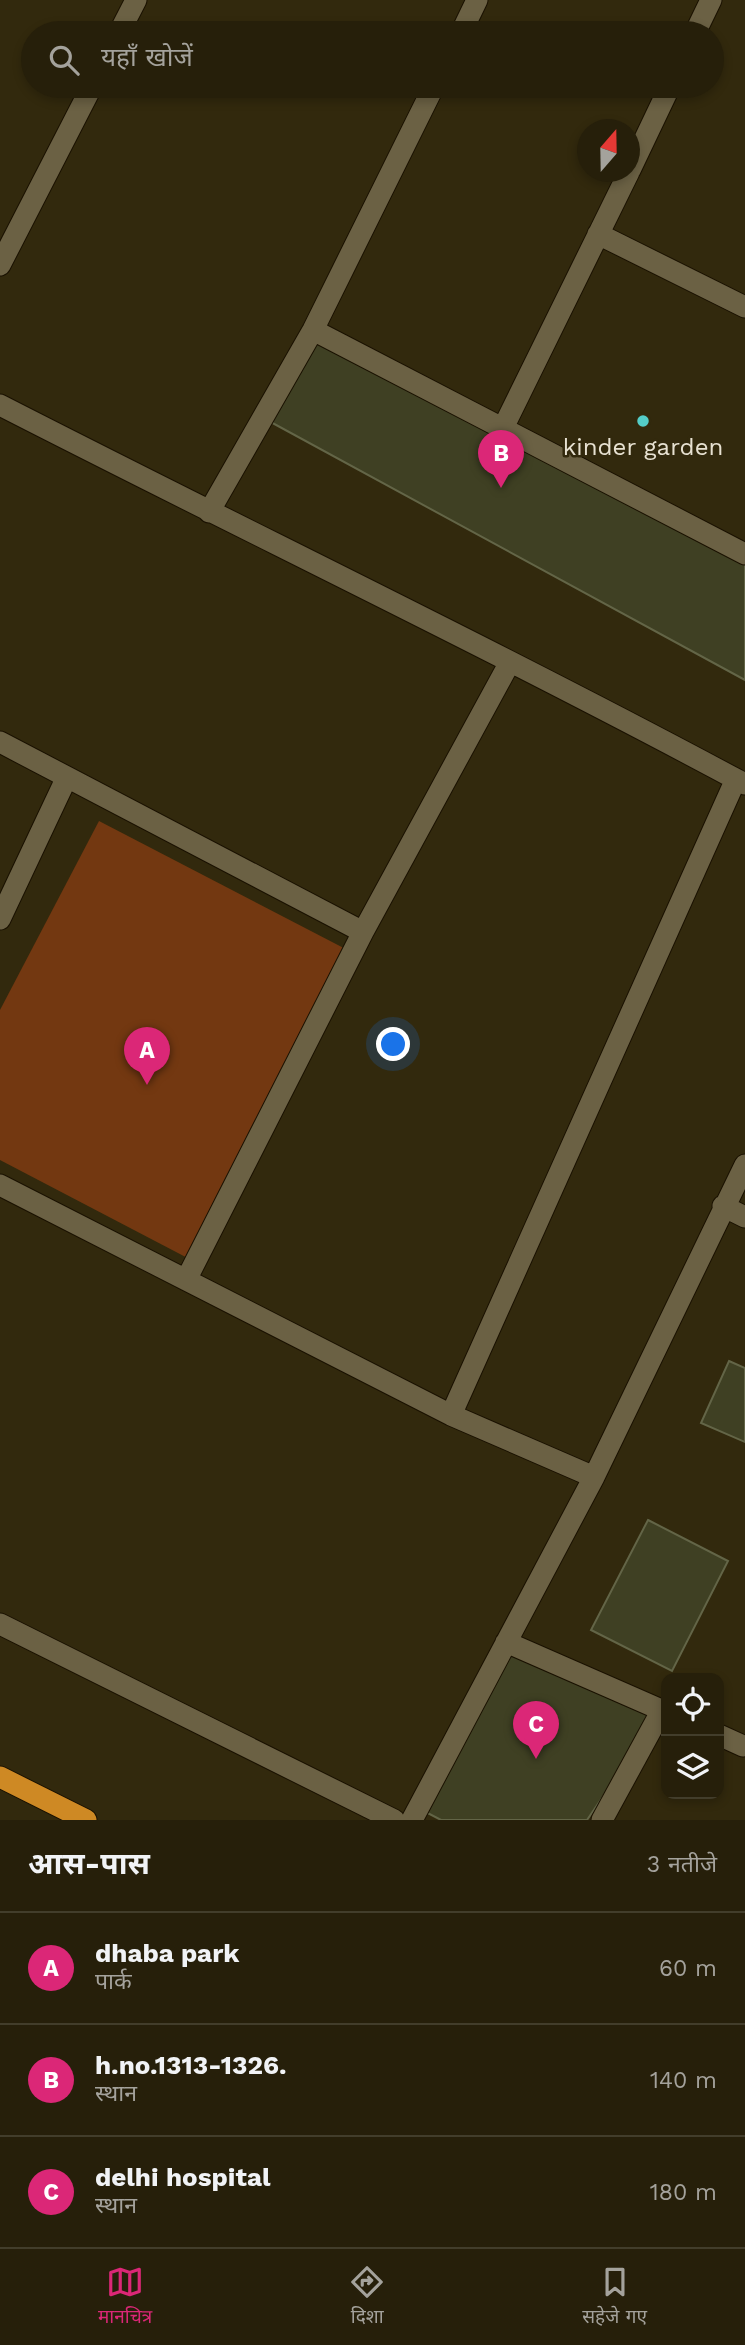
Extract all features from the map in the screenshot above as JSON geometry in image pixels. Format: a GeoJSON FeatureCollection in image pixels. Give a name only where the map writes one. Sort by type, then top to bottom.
{"type":"FeatureCollection","features":[{"type":"Feature","properties":{"kind":"highway"},"geometry":{"type":"LineString","coordinates":[[0,1777],[86,1820]]}},
{"type":"Feature","properties":{"kind":"street"},"geometry":{"type":"LineString","coordinates":[[125,21],[136,0]]}},
{"type":"Feature","properties":{"kind":"street"},"geometry":{"type":"LineString","coordinates":[[467,21],[477,0]]}},
{"type":"Feature","properties":{"kind":"street"},"geometry":{"type":"LineString","coordinates":[[701,21],[711,0]]}},
{"type":"Feature","properties":{"kind":"street"},"geometry":{"type":"LineString","coordinates":[[0,265],[86,98]]}},
{"type":"Feature","properties":{"kind":"street"},"geometry":{"type":"LineString","coordinates":[[209,512],[313,330],[428,98]]}},
{"type":"Feature","properties":{"kind":"street"},"geometry":{"type":"LineString","coordinates":[[640,148],[664,98]]}},
{"type":"Feature","properties":{"kind":"street"},"geometry":{"type":"LineString","coordinates":[[503,428],[624,182]]}},
{"type":"Feature","properties":{"kind":"street"},"geometry":{"type":"LineString","coordinates":[[598,234],[745,307]]}},
{"type":"Feature","properties":{"kind":"street"},"geometry":{"type":"LineString","coordinates":[[313,330],[745,554]]}},
{"type":"Feature","properties":{"kind":"street"},"geometry":{"type":"LineString","coordinates":[[0,405],[209,512],[343,575],[741,781],[451,1415]]}},
{"type":"Feature","properties":{"kind":"street"},"geometry":{"type":"LineString","coordinates":[[186,1280],[363,932],[510,662]]}},
{"type":"Feature","properties":{"kind":"street"},"geometry":{"type":"LineString","coordinates":[[0,742],[66,779],[363,932]]}},
{"type":"Feature","properties":{"kind":"street"},"geometry":{"type":"LineString","coordinates":[[0,919],[66,779]]}},
{"type":"Feature","properties":{"kind":"street"},"geometry":{"type":"LineString","coordinates":[[412,1820],[594,1477],[745,1165]]}},
{"type":"Feature","properties":{"kind":"street"},"geometry":{"type":"LineString","coordinates":[[0,1185],[451,1415],[594,1477]]}},
{"type":"Feature","properties":{"kind":"street"},"geometry":{"type":"LineString","coordinates":[[723,1206],[745,1217]]}},
{"type":"Feature","properties":{"kind":"street"},"geometry":{"type":"LineString","coordinates":[[0,1623],[394,1820]]}},
{"type":"Feature","properties":{"kind":"street"},"geometry":{"type":"LineString","coordinates":[[506,1642],[661,1710]]}},
{"type":"Feature","properties":{"kind":"street"},"geometry":{"type":"LineString","coordinates":[[602,1820],[661,1716]]}},
{"type":"Feature","properties":{"kind":"street"},"geometry":{"type":"LineString","coordinates":[[721,1736],[743,1746]]}},
{"type":"Feature","properties":{"kind":"shaded area"},"geometry":{"type":"Polygon","coordinates":[[[99,821],[361,957],[199,1264],[0,1160],[0,1010],[99,821]]]}},
{"type":"Feature","properties":{"kind":"building"},"geometry":{"type":"Polygon","coordinates":[[[314,337],[745,556],[745,680],[267,420],[314,337]]]}},
{"type":"Feature","properties":{"kind":"building"},"geometry":{"type":"Polygon","coordinates":[[[729,1361],[745,1368],[745,1442],[701,1423],[729,1361]]]}},
{"type":"Feature","properties":{"kind":"building"},"geometry":{"type":"Polygon","coordinates":[[[648,1520],[728,1561],[672,1671],[591,1630],[648,1520]]]}},
{"type":"Feature","properties":{"kind":"building"},"geometry":{"type":"Polygon","coordinates":[[[506,1642],[661,1710],[587,1820],[441,1820],[418,1808],[506,1642]]]}},
{"type":"Feature","properties":{"kind":"place","name":"kinder garden"},"geometry":{"type":"Point","coordinates":[643,421]}},
{"type":"Feature","properties":{"kind":"place","name":"h.no.1313-1326."},"geometry":{"type":"Point","coordinates":[501,488]}},
{"type":"Feature","properties":{"kind":"place","name":"dhaba park"},"geometry":{"type":"Point","coordinates":[147,1085]}},
{"type":"Feature","properties":{"kind":"place","name":"delhi hospital"},"geometry":{"type":"Point","coordinates":[536,1759]}}]}
